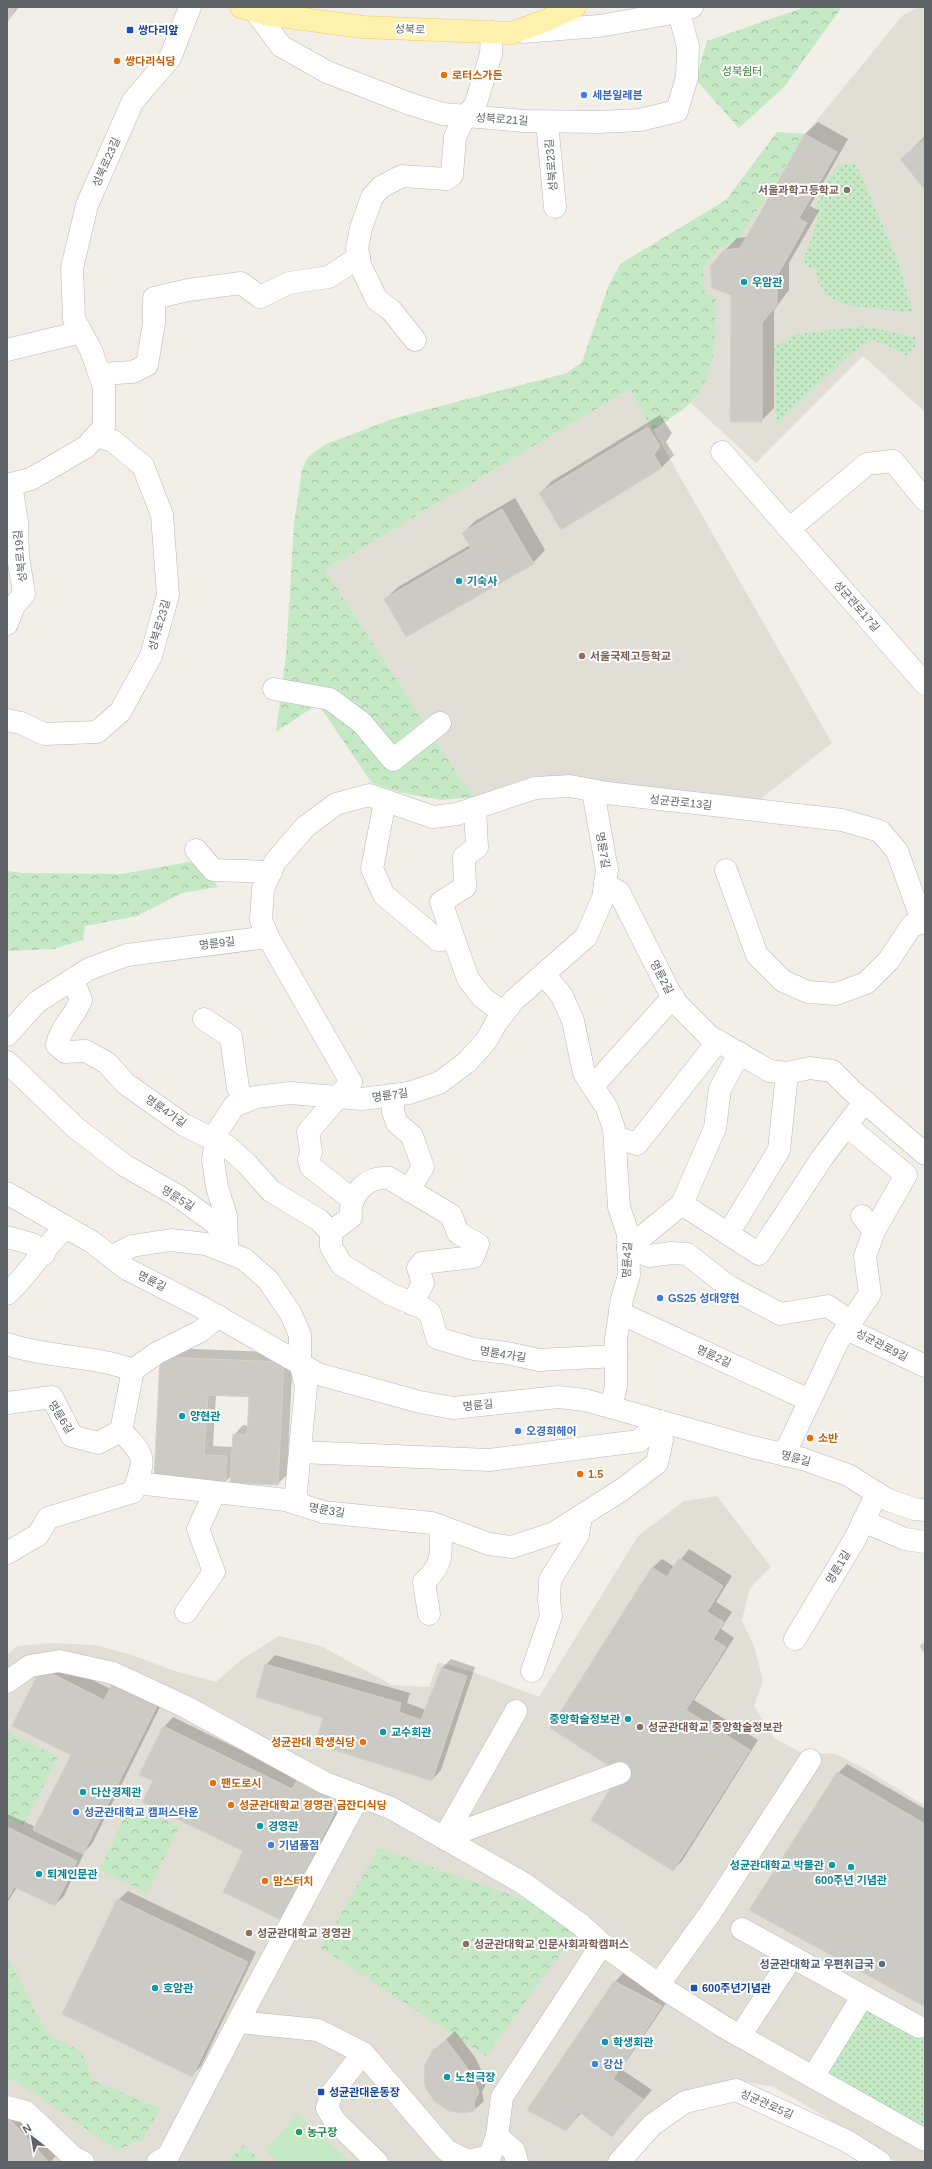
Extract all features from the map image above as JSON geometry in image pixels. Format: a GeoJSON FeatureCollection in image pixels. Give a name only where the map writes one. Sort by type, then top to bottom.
{"type":"FeatureCollection","features":[{"type":"Feature","properties":{"kind":"main road","name":"성북로"},"geometry":{"type":"LineString","coordinates":[[248,9],[363,27],[502,32],[547,20],[575,7]]}},
{"type":"Feature","properties":{"kind":"street","name":"성북로23길"},"geometry":{"type":"LineString","coordinates":[[9,485],[31,479],[86,447],[104,427],[104,387],[91,350],[74,319],[72,268],[87,205],[133,101],[170,58],[190,7]]}},
{"type":"Feature","properties":{"kind":"street","name":"성북로21길"},"geometry":{"type":"LineString","coordinates":[[248,9],[281,46],[327,72],[410,104],[443,114],[547,122],[640,120],[677,111],[687,77],[688,47],[686,10]]}},
{"type":"Feature","properties":{"kind":"street"},"geometry":{"type":"LineString","coordinates":[[415,340],[391,310],[377,300],[360,264],[357,248],[361,228],[372,197],[381,187],[402,176],[446,179],[452,175],[455,137],[465,116],[475,106],[486,75],[491,54],[502,32],[598,26],[686,10]]}},
{"type":"Feature","properties":{"kind":"street","name":"성북로23길"},"geometry":{"type":"LineString","coordinates":[[547,122],[555,207]]}},
{"type":"Feature","properties":{"kind":"street"},"geometry":{"type":"LineString","coordinates":[[100,374],[133,372],[147,365],[154,323],[154,298],[188,290],[242,283],[260,297],[289,283],[330,277],[359,257]]}},
{"type":"Feature","properties":{"kind":"street"},"geometry":{"type":"LineString","coordinates":[[7,350],[81,332]]}},
{"type":"Feature","properties":{"kind":"street","name":"성북로23길"},"geometry":{"type":"LineString","coordinates":[[7,720],[21,723],[44,734],[97,732],[120,712],[151,656],[168,595],[162,515],[143,466],[113,441],[96,436]]}},
{"type":"Feature","properties":{"kind":"street","name":"성균관로17길"},"geometry":{"type":"LineString","coordinates":[[722,452],[925,684]]}},
{"type":"Feature","properties":{"kind":"street"},"geometry":{"type":"LineString","coordinates":[[789,529],[867,464],[893,461],[925,500]]}},
{"type":"Feature","properties":{"kind":"street","name":"성북로19길"},"geometry":{"type":"LineString","coordinates":[[7,624],[14,606],[24,594],[18,556],[17,522],[9,485]]}},
{"type":"Feature","properties":{"kind":"street"},"geometry":{"type":"LineString","coordinates":[[274,689],[330,699],[362,723],[393,760],[440,723]]}},
{"type":"Feature","properties":{"kind":"street","name":"성균관로13길"},"geometry":{"type":"LineString","coordinates":[[268,937],[262,920],[263,889],[275,862],[304,827],[336,804],[369,795],[433,817],[457,814],[535,788],[570,786],[593,791],[842,820],[880,831],[897,851],[924,923],[912,925],[888,960],[866,983],[836,994],[808,992],[782,981],[757,956],[726,870]]}},
{"type":"Feature","properties":{"kind":"street","name":"명륜7길"},"geometry":{"type":"LineString","coordinates":[[228,1246],[226,1216],[217,1187],[213,1160],[217,1132],[234,1106],[256,1097],[290,1093],[362,1099],[409,1093],[439,1083],[467,1062],[486,1041],[503,1013],[514,1000],[586,937],[603,898],[607,870],[593,791]]}},
{"type":"Feature","properties":{"kind":"street"},"geometry":{"type":"LineString","coordinates":[[385,801],[372,869],[384,895],[438,940],[454,939]]}},
{"type":"Feature","properties":{"kind":"street"},"geometry":{"type":"LineString","coordinates":[[475,808],[477,847],[464,857],[465,887],[441,902],[468,979],[482,997],[503,1013]]}},
{"type":"Feature","properties":{"kind":"street"},"geometry":{"type":"LineString","coordinates":[[196,850],[213,870],[271,872]]}},
{"type":"Feature","properties":{"kind":"street","name":"명륜2길"},"geometry":{"type":"LineString","coordinates":[[605,884],[619,892],[673,997],[709,1036],[770,1071],[787,1073],[810,1068],[832,1071],[850,1090],[865,1101],[925,1154]]}},
{"type":"Feature","properties":{"kind":"street"},"geometry":{"type":"LineString","coordinates":[[268,937],[351,1082],[308,1132],[311,1152],[309,1159],[311,1167],[353,1200]]}},
{"type":"Feature","properties":{"kind":"street","name":"명륜9길"},"geometry":{"type":"LineString","coordinates":[[7,1036],[37,1002],[90,969],[127,955],[268,937]]}},
{"type":"Feature","properties":{"kind":"street","name":"명륜4길"},"geometry":{"type":"LineString","coordinates":[[544,974],[562,996],[573,1021],[584,1072],[607,1108],[615,1137],[619,1207],[628,1234],[629,1276],[620,1313],[616,1339],[616,1386],[611,1407]]}},
{"type":"Feature","properties":{"kind":"street","name":"명륜4가길"},"geometry":{"type":"LineString","coordinates":[[73,980],[81,1000],[77,1010],[58,1037],[56,1046],[65,1052],[86,1051],[107,1063],[126,1084],[184,1125],[228,1146],[248,1164],[271,1191],[319,1220],[330,1232],[331,1247],[342,1265],[390,1294],[430,1313],[437,1338],[474,1349],[507,1353],[539,1360],[616,1356]]}},
{"type":"Feature","properties":{"kind":"street"},"geometry":{"type":"LineString","coordinates":[[593,1086],[673,997]]}},
{"type":"Feature","properties":{"kind":"street"},"geometry":{"type":"LineString","coordinates":[[204,1020],[231,1037],[238,1088],[245,1102]]}},
{"type":"Feature","properties":{"kind":"street"},"geometry":{"type":"LineString","coordinates":[[615,1137],[637,1144],[718,1041]]}},
{"type":"Feature","properties":{"kind":"street"},"geometry":{"type":"LineString","coordinates":[[628,1248],[682,1204],[715,1128],[720,1089],[739,1053]]}},
{"type":"Feature","properties":{"kind":"street","name":"명륜5길"},"geometry":{"type":"LineString","coordinates":[[7,1062],[76,1128],[124,1165],[178,1196],[216,1224],[228,1246],[268,1280],[291,1314],[300,1335],[300,1364]]}},
{"type":"Feature","properties":{"kind":"street"},"geometry":{"type":"LineString","coordinates":[[728,1234],[779,1150],[787,1073]]}},
{"type":"Feature","properties":{"kind":"street"},"geometry":{"type":"LineString","coordinates":[[393,1095],[393,1112],[397,1123],[412,1136],[423,1167],[409,1190]]}},
{"type":"Feature","properties":{"kind":"street"},"geometry":{"type":"LineString","coordinates":[[682,1204],[759,1254],[822,1158],[865,1101]]}},
{"type":"Feature","properties":{"kind":"street"},"geometry":{"type":"LineString","coordinates":[[784,1455],[838,1341],[870,1294],[865,1256],[869,1239],[868,1223],[906,1175],[847,1126]]}},
{"type":"Feature","properties":{"kind":"street"},"geometry":{"type":"LineString","coordinates":[[330,1232],[352,1217],[350,1207],[356,1192],[368,1182],[380,1176],[389,1178],[451,1215],[458,1233],[478,1244],[473,1257],[422,1263],[418,1268],[423,1283],[412,1304]]}},
{"type":"Feature","properties":{"kind":"street","name":"명륜길"},"geometry":{"type":"LineString","coordinates":[[7,1193],[66,1227],[127,1269],[218,1316],[300,1364],[325,1376],[420,1402],[453,1408],[558,1397],[585,1400],[803,1459],[848,1475],[888,1500],[914,1509],[925,1510]]}},
{"type":"Feature","properties":{"kind":"street"},"geometry":{"type":"LineString","coordinates":[[7,1294],[19,1283],[44,1254],[54,1238],[66,1227]]}},
{"type":"Feature","properties":{"kind":"street"},"geometry":{"type":"LineString","coordinates":[[7,1237],[32,1244],[44,1254]]}},
{"type":"Feature","properties":{"kind":"street"},"geometry":{"type":"LineString","coordinates":[[111,1257],[132,1246],[171,1240],[228,1246]]}},
{"type":"Feature","properties":{"kind":"street","name":"성균관로9길"},"geometry":{"type":"LineString","coordinates":[[628,1248],[649,1256],[672,1253],[687,1254],[728,1286],[780,1314],[828,1306],[844,1317],[855,1333],[925,1366]]}},
{"type":"Feature","properties":{"kind":"street","name":"명륜2길"},"geometry":{"type":"LineString","coordinates":[[620,1313],[809,1400]]}},
{"type":"Feature","properties":{"kind":"street"},"geometry":{"type":"LineString","coordinates":[[7,1553],[38,1535],[48,1518],[133,1492],[142,1466],[139,1450],[121,1431],[133,1370],[157,1354],[201,1332],[218,1316]]}},
{"type":"Feature","properties":{"kind":"street"},"geometry":{"type":"LineString","coordinates":[[7,1344],[112,1362],[133,1370]]}},
{"type":"Feature","properties":{"kind":"street"},"geometry":{"type":"LineString","coordinates":[[295,1503],[306,1386],[300,1364]]}},
{"type":"Feature","properties":{"kind":"street","name":"명륜6길"},"geometry":{"type":"LineString","coordinates":[[7,1403],[52,1397],[72,1436],[98,1443],[121,1431]]}},
{"type":"Feature","properties":{"kind":"street"},"geometry":{"type":"LineString","coordinates":[[300,1452],[489,1460],[639,1441],[660,1421]]}},
{"type":"Feature","properties":{"kind":"street","name":"명륜3길"},"geometry":{"type":"LineString","coordinates":[[137,1483],[286,1500],[323,1512],[432,1523],[490,1544],[512,1547],[554,1533],[623,1489],[657,1463],[662,1440],[660,1421]]}},
{"type":"Feature","properties":{"kind":"street"},"geometry":{"type":"LineString","coordinates":[[186,1612],[214,1572],[198,1529],[215,1492]]}},
{"type":"Feature","properties":{"kind":"street","name":"명륜1길"},"geometry":{"type":"LineString","coordinates":[[795,1639],[863,1522],[877,1493]]}},
{"type":"Feature","properties":{"kind":"street"},"geometry":{"type":"LineString","coordinates":[[532,1671],[552,1616],[549,1600],[550,1580],[578,1535],[581,1516]]}},
{"type":"Feature","properties":{"kind":"street"},"geometry":{"type":"LineString","coordinates":[[863,1522],[905,1539],[925,1542]]}},
{"type":"Feature","properties":{"kind":"street"},"geometry":{"type":"LineString","coordinates":[[430,1614],[424,1582],[433,1574],[441,1560],[440,1526]]}},
{"type":"Feature","properties":{"kind":"street"},"geometry":{"type":"LineString","coordinates":[[7,1682],[30,1666],[59,1661],[113,1673],[184,1706],[325,1783],[391,1808],[523,1883],[581,1925],[602,1944],[659,1984],[740,2036],[925,2140]]}},
{"type":"Feature","properties":{"kind":"street"},"geometry":{"type":"LineString","coordinates":[[444,1838],[516,1711]]}},
{"type":"Feature","properties":{"kind":"street"},"geometry":{"type":"LineString","coordinates":[[659,1984],[711,1912],[810,1760]]}},
{"type":"Feature","properties":{"kind":"street"},"geometry":{"type":"LineString","coordinates":[[444,1838],[620,1773]]}},
{"type":"Feature","properties":{"kind":"street"},"geometry":{"type":"LineString","coordinates":[[158,2162],[168,2156],[359,1796]]}},
{"type":"Feature","properties":{"kind":"street"},"geometry":{"type":"LineString","coordinates":[[742,1929],[862,1997],[919,2027]]}},
{"type":"Feature","properties":{"kind":"street"},"geometry":{"type":"LineString","coordinates":[[238,2022],[318,2030],[362,2053],[446,2150],[468,2161],[490,2156],[497,2136],[502,2097],[602,1944]]}},
{"type":"Feature","properties":{"kind":"street"},"geometry":{"type":"LineString","coordinates":[[740,2036],[792,1957]]}},
{"type":"Feature","properties":{"kind":"street"},"geometry":{"type":"LineString","coordinates":[[813,2077],[862,1997]]}},
{"type":"Feature","properties":{"kind":"street"},"geometry":{"type":"LineString","coordinates":[[362,2053],[332,2093],[328,2108],[335,2121],[377,2162]]}},
{"type":"Feature","properties":{"kind":"street","name":"성균관로5길"},"geometry":{"type":"LineString","coordinates":[[619,2162],[652,2125],[685,2102],[736,2090],[847,2141],[880,2162]]}},
{"type":"Feature","properties":{"kind":"street"},"geometry":{"type":"LineString","coordinates":[[7,2107],[26,2112],[73,2157],[83,2162]]}},
{"type":"Feature","properties":{"kind":"street"},"geometry":{"type":"LineString","coordinates":[[497,2136],[514,2151],[517,2162]]}},
{"type":"Feature","properties":{"kind":"shaded area","name":"서울과학고등학교"},"geometry":{"type":"Polygon","coordinates":[[[919,7],[925,7],[925,412],[863,356],[756,463],[691,403],[704,384],[705,294],[703,267],[721,247],[737,242],[803,137],[903,15],[919,7]]]}},
{"type":"Feature","properties":{"kind":"shaded area","name":"서울국제고등학교"},"geometry":{"type":"Polygon","coordinates":[[[630,389],[832,743],[758,801],[575,779],[533,776],[473,797],[325,570],[630,389]]]}},
{"type":"Feature","properties":{"kind":"shaded area","name":"성균관대학교 인문사회과학캠퍼스"},"geometry":{"type":"Polygon","coordinates":[[[717,1496],[771,1567],[750,1588],[742,1620],[755,1649],[763,1681],[754,1706],[774,1738],[800,1752],[836,1754],[869,1771],[925,1806],[925,2162],[896,2162],[829,2119],[774,2087],[747,2082],[708,2085],[611,2162],[7,2162],[7,1655],[17,1646],[51,1643],[95,1645],[132,1655],[175,1671],[216,1682],[242,1659],[279,1636],[321,1646],[392,1685],[429,1687],[438,1662],[473,1672],[539,1697],[638,1536],[684,1501],[717,1496]]]}},
{"type":"Feature","properties":{"kind":"green space","name":"성북쉼터"},"geometry":{"type":"Polygon","coordinates":[[[805,7],[842,7],[784,87],[739,128],[696,80],[707,41],[805,7]]]}},
{"type":"Feature","properties":{"kind":"green space"},"geometry":{"type":"Polygon","coordinates":[[[777,132],[806,134],[737,242],[721,247],[703,267],[705,294],[716,296],[715,338],[711,366],[706,379],[700,391],[687,406],[653,430],[630,389],[325,570],[473,797],[442,800],[398,792],[372,783],[318,704],[276,732],[286,656],[294,524],[302,470],[307,458],[324,445],[395,418],[567,373],[582,362],[608,287],[620,264],[726,200],[777,132]]]}},
{"type":"Feature","properties":{"kind":"green space"},"geometry":{"type":"Polygon","coordinates":[[[855,162],[898,261],[913,313],[846,305],[826,295],[818,282],[816,269],[802,264],[819,216],[814,211],[829,177],[838,166],[855,162]]]}},
{"type":"Feature","properties":{"kind":"green space"},"geometry":{"type":"Polygon","coordinates":[[[861,326],[915,337],[916,347],[906,355],[887,345],[872,340],[851,353],[776,425],[774,348],[792,335],[861,326]]]}},
{"type":"Feature","properties":{"kind":"green space"},"geometry":{"type":"Polygon","coordinates":[[[189,862],[204,868],[218,887],[182,893],[137,916],[85,926],[83,940],[54,949],[7,951],[7,871],[23,873],[122,874],[189,862]]]}},
{"type":"Feature","properties":{"kind":"green space"},"geometry":{"type":"Polygon","coordinates":[[[7,1731],[58,1757],[23,1826],[7,1818],[7,1731]]]}},
{"type":"Feature","properties":{"kind":"green space"},"geometry":{"type":"Polygon","coordinates":[[[131,1804],[179,1827],[147,1893],[99,1870],[131,1804]]]}},
{"type":"Feature","properties":{"kind":"green space"},"geometry":{"type":"Polygon","coordinates":[[[379,1848],[533,1903],[577,1931],[486,2056],[321,1948],[379,1848]]]}},
{"type":"Feature","properties":{"kind":"green space"},"geometry":{"type":"Polygon","coordinates":[[[7,1956],[47,2034],[82,2052],[92,2080],[160,2108],[142,2140],[117,2150],[13,2079],[7,2085],[7,1956]]]}},
{"type":"Feature","properties":{"kind":"green space"},"geometry":{"type":"Polygon","coordinates":[[[862,1997],[919,2027],[925,2016],[925,2132],[813,2077],[862,1997]]]}},
{"type":"Feature","properties":{"kind":"green space","name":"농구장"},"geometry":{"type":"Polygon","coordinates":[[[298,2114],[350,2162],[278,2162],[265,2150],[298,2114]]]}},
{"type":"Feature","properties":{"kind":"green space"},"geometry":{"type":"Polygon","coordinates":[[[244,2145],[262,2162],[227,2162],[244,2145]]]}},
{"type":"Feature","properties":{"kind":"building"},"geometry":{"type":"Polygon","coordinates":[[[7,7],[15,7],[7,23],[7,7]]]}},
{"type":"Feature","properties":{"kind":"building","name":"우암관"},"geometry":{"type":"Polygon","coordinates":[[[805,134],[837,152],[799,218],[807,223],[777,276],[777,304],[762,323],[762,422],[730,422],[731,295],[712,288],[710,266],[724,250],[740,248],[805,134]]]}},
{"type":"Feature","properties":{"kind":"building"},"geometry":{"type":"Polygon","coordinates":[[[925,139],[925,190],[900,159],[925,139]]]}},
{"type":"Feature","properties":{"kind":"building"},"geometry":{"type":"Polygon","coordinates":[[[648,427],[660,446],[654,455],[662,468],[561,530],[539,493],[648,427]]]}},
{"type":"Feature","properties":{"kind":"building","name":"기숙사"},"geometry":{"type":"Polygon","coordinates":[[[502,509],[534,564],[406,637],[384,599],[471,548],[462,533],[502,509]]]}},
{"type":"Feature","properties":{"kind":"building","name":"양현관"},"geometry":{"type":"Polygon","coordinates":[[[160,1357],[284,1362],[278,1485],[230,1483],[233,1434],[247,1435],[249,1397],[208,1395],[204,1455],[227,1456],[225,1483],[154,1479],[160,1357]]]}},
{"type":"Feature","properties":{"kind":"building","name":"중앙학술정보관"},"geometry":{"type":"Polygon","coordinates":[[[679,1558],[723,1586],[707,1612],[724,1622],[713,1639],[726,1647],[686,1710],[750,1750],[673,1871],[591,1820],[620,1773],[550,1728],[652,1567],[667,1577],[679,1558]]]}},
{"type":"Feature","properties":{"kind":"building"},"geometry":{"type":"Polygon","coordinates":[[[925,1642],[925,1654],[920,1646],[925,1642]]]}},
{"type":"Feature","properties":{"kind":"building","name":"교수회관"},"geometry":{"type":"Polygon","coordinates":[[[265,1664],[401,1703],[399,1712],[421,1720],[441,1668],[467,1676],[432,1781],[315,1744],[323,1718],[256,1697],[265,1664]]]}},
{"type":"Feature","properties":{"kind":"building","name":"다산경제관"},"geometry":{"type":"Polygon","coordinates":[[[41,1668],[104,1700],[114,1680],[159,1702],[83,1854],[33,1830],[71,1755],[12,1726],[41,1668]]]}},
{"type":"Feature","properties":{"kind":"building","name":"경영관"},"geometry":{"type":"Polygon","coordinates":[[[163,1726],[292,1789],[298,1779],[341,1800],[281,1920],[223,1892],[243,1851],[142,1802],[153,1781],[139,1775],[163,1726]]]}},
{"type":"Feature","properties":{"kind":"building","name":"600주년 기념관"},"geometry":{"type":"Polygon","coordinates":[[[837,1772],[925,1824],[925,2007],[749,1910],[837,1772]]]}},
{"type":"Feature","properties":{"kind":"building","name":"퇴계인문관"},"geometry":{"type":"Polygon","coordinates":[[[7,1827],[77,1861],[55,1906],[14,1887],[7,1900],[7,1827]]]}},
{"type":"Feature","properties":{"kind":"building","name":"호암관"},"geometry":{"type":"Polygon","coordinates":[[[117,1899],[248,1962],[192,2077],[62,2014],[117,1899]]]}},
{"type":"Feature","properties":{"kind":"building","name":"학생회관"},"geometry":{"type":"Polygon","coordinates":[[[614,1981],[662,2006],[613,2079],[643,2099],[612,2137],[579,2112],[566,2131],[527,2110],[614,1981]]]}},
{"type":"Feature","properties":{"kind":"building","name":"노천극장"},"geometry":{"type":"Polygon","coordinates":[[[446,2040],[466,2066],[479,2092],[474,2102],[475,2111],[462,2113],[449,2111],[435,2102],[426,2089],[424,2081],[425,2064],[433,2050],[446,2040]]]}},
{"type":"Feature","properties":{"kind":"building"},"geometry":{"type":"Polygon","coordinates":[[[7,2116],[49,2162],[7,2162],[7,2116]]]}},
{"type":"Feature","properties":{"kind":"place","name":"쌍다리앞"},"geometry":{"type":"Point","coordinates":[130,30]}},
{"type":"Feature","properties":{"kind":"place","name":"쌍다리식당"},"geometry":{"type":"Point","coordinates":[117,61]}},
{"type":"Feature","properties":{"kind":"place","name":"로터스가든"},"geometry":{"type":"Point","coordinates":[444,75]}},
{"type":"Feature","properties":{"kind":"place","name":"세븐일레븐"},"geometry":{"type":"Point","coordinates":[584,95]}},
{"type":"Feature","properties":{"kind":"place","name":"서울과학고등학교"},"geometry":{"type":"Point","coordinates":[847,190]}},
{"type":"Feature","properties":{"kind":"place","name":"우암관"},"geometry":{"type":"Point","coordinates":[744,282]}},
{"type":"Feature","properties":{"kind":"place","name":"기숙사"},"geometry":{"type":"Point","coordinates":[459,581]}},
{"type":"Feature","properties":{"kind":"place","name":"서울국제고등학교"},"geometry":{"type":"Point","coordinates":[582,656]}},
{"type":"Feature","properties":{"kind":"place","name":"GS25 성대양현"},"geometry":{"type":"Point","coordinates":[660,1298]}},
{"type":"Feature","properties":{"kind":"place","name":"양현관"},"geometry":{"type":"Point","coordinates":[182,1416]}},
{"type":"Feature","properties":{"kind":"place","name":"오경희헤어"},"geometry":{"type":"Point","coordinates":[518,1431]}},
{"type":"Feature","properties":{"kind":"place","name":"소반"},"geometry":{"type":"Point","coordinates":[810,1438]}},
{"type":"Feature","properties":{"kind":"place","name":"1.5"},"geometry":{"type":"Point","coordinates":[580,1474]}},
{"type":"Feature","properties":{"kind":"place","name":"중앙학술정보관"},"geometry":{"type":"Point","coordinates":[628,1719]}},
{"type":"Feature","properties":{"kind":"place","name":"성균관대학교 중앙학술정보관"},"geometry":{"type":"Point","coordinates":[640,1727]}},
{"type":"Feature","properties":{"kind":"place","name":"교수회관"},"geometry":{"type":"Point","coordinates":[383,1732]}},
{"type":"Feature","properties":{"kind":"place","name":"성균관대 학생식당"},"geometry":{"type":"Point","coordinates":[363,1742]}},
{"type":"Feature","properties":{"kind":"place","name":"팬도로시"},"geometry":{"type":"Point","coordinates":[213,1783]}},
{"type":"Feature","properties":{"kind":"place","name":"다산경제관"},"geometry":{"type":"Point","coordinates":[83,1792]}},
{"type":"Feature","properties":{"kind":"place","name":"성균관대학교 경영관 금잔디식당"},"geometry":{"type":"Point","coordinates":[231,1805]}},
{"type":"Feature","properties":{"kind":"place","name":"성균관대학교 캠퍼스타운"},"geometry":{"type":"Point","coordinates":[76,1812]}},
{"type":"Feature","properties":{"kind":"place","name":"경영관"},"geometry":{"type":"Point","coordinates":[260,1826]}},
{"type":"Feature","properties":{"kind":"place","name":"기념품점"},"geometry":{"type":"Point","coordinates":[271,1845]}},
{"type":"Feature","properties":{"kind":"place","name":"성균관대학교 박물관"},"geometry":{"type":"Point","coordinates":[832,1865]}},
{"type":"Feature","properties":{"kind":"place","name":"600주년 기념관"},"geometry":{"type":"Point","coordinates":[851,1867]}},
{"type":"Feature","properties":{"kind":"place","name":"퇴계인문관"},"geometry":{"type":"Point","coordinates":[39,1874]}},
{"type":"Feature","properties":{"kind":"place","name":"맘스터치"},"geometry":{"type":"Point","coordinates":[265,1881]}},
{"type":"Feature","properties":{"kind":"place","name":"성균관대학교 경영관"},"geometry":{"type":"Point","coordinates":[249,1933]}},
{"type":"Feature","properties":{"kind":"place","name":"성균관대학교 인문사회과학캠퍼스"},"geometry":{"type":"Point","coordinates":[466,1944]}},
{"type":"Feature","properties":{"kind":"place","name":"성균관대학교 우편취급국"},"geometry":{"type":"Point","coordinates":[882,1964]}},
{"type":"Feature","properties":{"kind":"place","name":"호암관"},"geometry":{"type":"Point","coordinates":[155,1988]}},
{"type":"Feature","properties":{"kind":"place","name":"600주년기념관"},"geometry":{"type":"Point","coordinates":[694,1988]}},
{"type":"Feature","properties":{"kind":"place","name":"학생회관"},"geometry":{"type":"Point","coordinates":[605,2042]}},
{"type":"Feature","properties":{"kind":"place","name":"강산"},"geometry":{"type":"Point","coordinates":[595,2064]}},
{"type":"Feature","properties":{"kind":"place","name":"노천극장"},"geometry":{"type":"Point","coordinates":[447,2077]}},
{"type":"Feature","properties":{"kind":"place","name":"성균관대운동장"},"geometry":{"type":"Point","coordinates":[321,2092]}},
{"type":"Feature","properties":{"kind":"place","name":"농구장"},"geometry":{"type":"Point","coordinates":[299,2132]}}]}
